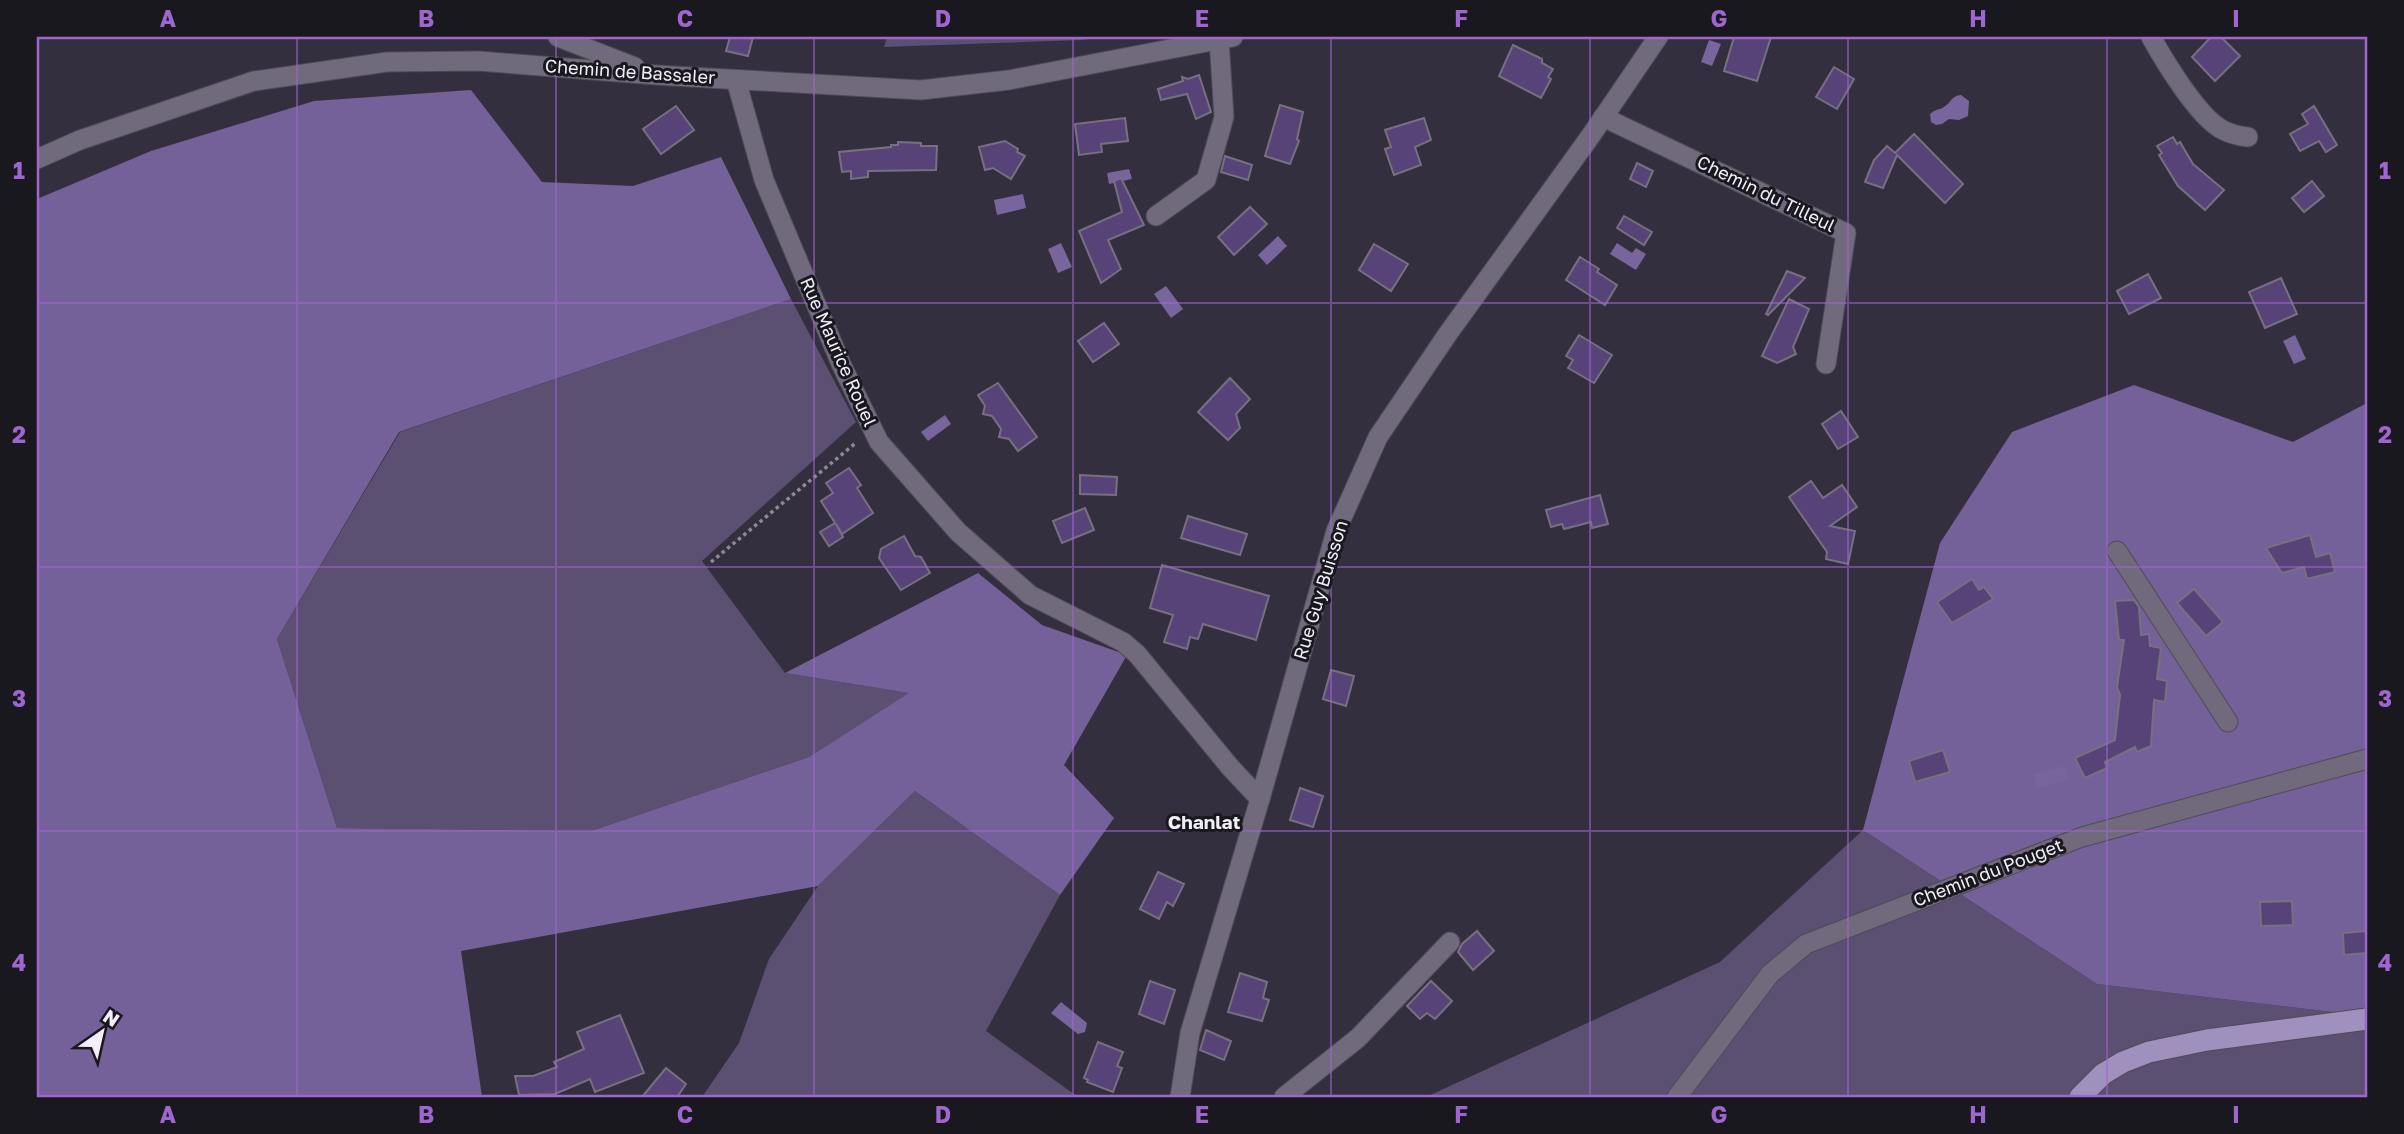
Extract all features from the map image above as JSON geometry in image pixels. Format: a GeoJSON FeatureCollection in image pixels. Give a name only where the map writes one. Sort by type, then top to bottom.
{"type":"FeatureCollection","features":[{"type":"Feature","properties":{"kind":"main road"},"geometry":{"type":"LineString","coordinates":[[2080,1097],[2103,1074],[2123,1062],[2149,1052],[2207,1040],[2367,1019]]}},
{"type":"Feature","properties":{"kind":"street"},"geometry":{"type":"LineString","coordinates":[[558,37],[656,75]]}},
{"type":"Feature","properties":{"kind":"street","name":"Rue Guy Buisson"},"geometry":{"type":"LineString","coordinates":[[1180,1097],[1190,1032],[1336,531],[1378,437],[1658,37]]}},
{"type":"Feature","properties":{"kind":"street"},"geometry":{"type":"LineString","coordinates":[[2151,37],[2168,65],[2215,125],[2235,135],[2248,137]]}},
{"type":"Feature","properties":{"kind":"street"},"geometry":{"type":"LineString","coordinates":[[1156,216],[1206,180],[1224,117],[1226,38]]}},
{"type":"Feature","properties":{"kind":"street","name":"Chemin de Bassaler"},"geometry":{"type":"LineString","coordinates":[[37,159],[80,140],[254,81],[387,62],[478,61],[656,75],[921,90],[1009,80],[1226,38]]}},
{"type":"Feature","properties":{"kind":"street","name":"Rue Maurice Rouel"},"geometry":{"type":"LineString","coordinates":[[736,80],[764,180],[842,366],[879,442],[958,532],[1030,595],[1123,642],[1137,654],[1230,767],[1260,799]]}},
{"type":"Feature","properties":{"kind":"street","name":"Chemin du Tilleul"},"geometry":{"type":"LineString","coordinates":[[1604,117],[1846,233],[1826,364]]}},
{"type":"Feature","properties":{"kind":"street"},"geometry":{"type":"LineString","coordinates":[[2117,551],[2228,722]]}},
{"type":"Feature","properties":{"kind":"street","name":"Chemin du Pouget"},"geometry":{"type":"LineString","coordinates":[[1677,1097],[1770,974],[1806,944],[2082,836],[2367,759]]}},
{"type":"Feature","properties":{"kind":"street"},"geometry":{"type":"LineString","coordinates":[[1284,1097],[1358,1038],[1450,942]]}},
{"type":"Feature","properties":{"kind":"path"},"geometry":{"type":"LineString","coordinates":[[711,562],[873,429]]}},
{"type":"Feature","properties":{"kind":"shaded area"},"geometry":{"type":"Polygon","coordinates":[[[887,37],[1104,37],[884,47],[887,37]]]}},
{"type":"Feature","properties":{"kind":"shaded area"},"geometry":{"type":"Polygon","coordinates":[[[1709,40],[1721,44],[1712,66],[1701,62],[1709,40]]]}},
{"type":"Feature","properties":{"kind":"shaded area"},"geometry":{"type":"Polygon","coordinates":[[[471,90],[542,182],[633,186],[721,157],[791,299],[399,432],[277,639],[337,828],[591,831],[809,757],[909,693],[785,673],[978,573],[1042,625],[1127,655],[1064,765],[1114,818],[1060,895],[915,791],[818,886],[461,951],[482,1097],[37,1097],[37,199],[151,151],[314,101],[471,90]]]}},
{"type":"Feature","properties":{"kind":"shaded area"},"geometry":{"type":"Polygon","coordinates":[[[1961,95],[1969,101],[1968,116],[1959,120],[1949,119],[1936,125],[1931,122],[1930,114],[1961,95]]]}},
{"type":"Feature","properties":{"kind":"shaded area"},"geometry":{"type":"Polygon","coordinates":[[[1129,169],[1132,179],[1109,184],[1107,173],[1129,169]]]}},
{"type":"Feature","properties":{"kind":"shaded area"},"geometry":{"type":"Polygon","coordinates":[[[1023,194],[1026,208],[997,215],[994,200],[1023,194]]]}},
{"type":"Feature","properties":{"kind":"shaded area"},"geometry":{"type":"Polygon","coordinates":[[[1278,236],[1287,246],[1267,265],[1258,255],[1278,236]]]}},
{"type":"Feature","properties":{"kind":"shaded area"},"geometry":{"type":"Polygon","coordinates":[[[1061,243],[1072,267],[1058,273],[1048,249],[1061,243]]]}},
{"type":"Feature","properties":{"kind":"shaded area"},"geometry":{"type":"Polygon","coordinates":[[[1617,243],[1632,253],[1636,248],[1646,254],[1636,270],[1610,254],[1617,243]]]}},
{"type":"Feature","properties":{"kind":"shaded area"},"geometry":{"type":"Polygon","coordinates":[[[1166,286],[1183,309],[1171,318],[1154,294],[1166,286]]]}},
{"type":"Feature","properties":{"kind":"shaded area"},"geometry":{"type":"Polygon","coordinates":[[[791,299],[856,422],[702,561],[785,673],[910,693],[809,757],[591,831],[337,828],[277,639],[400,432],[791,299]]]}},
{"type":"Feature","properties":{"kind":"shaded area"},"geometry":{"type":"Polygon","coordinates":[[[2295,335],[2306,359],[2294,364],[2283,341],[2295,335]]]}},
{"type":"Feature","properties":{"kind":"shaded area"},"geometry":{"type":"Polygon","coordinates":[[[2134,385],[2293,442],[2367,403],[2367,1016],[2097,984],[1863,830],[1940,543],[2012,432],[2134,385]]]}},
{"type":"Feature","properties":{"kind":"shaded area"},"geometry":{"type":"Polygon","coordinates":[[[945,415],[951,424],[928,441],[921,432],[945,415]]]}},
{"type":"Feature","properties":{"kind":"shaded area"},"geometry":{"type":"Polygon","coordinates":[[[2065,766],[2069,779],[2037,788],[2033,774],[2065,766]]]}},
{"type":"Feature","properties":{"kind":"shaded area"},"geometry":{"type":"Polygon","coordinates":[[[915,791],[1060,895],[986,1031],[1078,1097],[702,1097],[739,1043],[769,959],[818,886],[915,791]]]}},
{"type":"Feature","properties":{"kind":"shaded area"},"geometry":{"type":"Polygon","coordinates":[[[1863,830],[2097,984],[2367,1016],[2367,1097],[1426,1097],[1720,962],[1863,830]]]}},
{"type":"Feature","properties":{"kind":"shaded area"},"geometry":{"type":"Polygon","coordinates":[[[1061,1002],[1087,1023],[1085,1032],[1078,1034],[1051,1013],[1061,1002]]]}},
{"type":"Feature","properties":{"kind":"building"},"geometry":{"type":"Polygon","coordinates":[[[730,37],[753,37],[748,56],[726,51],[730,37]]]}},
{"type":"Feature","properties":{"kind":"building"},"geometry":{"type":"Polygon","coordinates":[[[1734,37],[1771,37],[1757,81],[1724,71],[1734,37]]]}},
{"type":"Feature","properties":{"kind":"building"},"geometry":{"type":"Polygon","coordinates":[[[2211,37],[2221,37],[2240,56],[2215,81],[2192,57],[2211,37]]]}},
{"type":"Feature","properties":{"kind":"building"},"geometry":{"type":"Polygon","coordinates":[[[1513,45],[1542,59],[1542,63],[1553,69],[1541,98],[1499,76],[1513,45]]]}},
{"type":"Feature","properties":{"kind":"building"},"geometry":{"type":"Polygon","coordinates":[[[1834,67],[1854,79],[1837,109],[1816,97],[1834,67]]]}},
{"type":"Feature","properties":{"kind":"building"},"geometry":{"type":"Polygon","coordinates":[[[1199,75],[1211,112],[1196,119],[1187,94],[1161,100],[1158,89],[1183,81],[1182,77],[1188,79],[1199,75]]]}},
{"type":"Feature","properties":{"kind":"building"},"geometry":{"type":"Polygon","coordinates":[[[1280,105],[1303,112],[1297,139],[1299,141],[1290,164],[1265,156],[1280,105]]]}},
{"type":"Feature","properties":{"kind":"building"},"geometry":{"type":"Polygon","coordinates":[[[676,106],[694,130],[661,154],[643,129],[676,106]]]}},
{"type":"Feature","properties":{"kind":"building"},"geometry":{"type":"Polygon","coordinates":[[[2314,106],[2337,145],[2326,152],[2319,141],[2300,151],[2290,134],[2308,124],[2302,114],[2314,106]]]}},
{"type":"Feature","properties":{"kind":"building"},"geometry":{"type":"Polygon","coordinates":[[[1125,118],[1128,141],[1101,144],[1102,152],[1079,155],[1075,124],[1125,118]]]}},
{"type":"Feature","properties":{"kind":"building"},"geometry":{"type":"Polygon","coordinates":[[[1424,118],[1431,140],[1415,147],[1421,165],[1394,175],[1385,149],[1391,147],[1385,130],[1424,118]]]}},
{"type":"Feature","properties":{"kind":"building"},"geometry":{"type":"Polygon","coordinates":[[[1914,134],[1963,184],[1945,203],[1897,155],[1883,188],[1865,182],[1874,160],[1887,146],[1895,153],[1914,134]]]}},
{"type":"Feature","properties":{"kind":"building"},"geometry":{"type":"Polygon","coordinates":[[[2173,137],[2177,144],[2180,142],[2193,164],[2224,190],[2205,210],[2178,186],[2159,155],[2162,153],[2157,146],[2173,137]]]}},
{"type":"Feature","properties":{"kind":"building"},"geometry":{"type":"Polygon","coordinates":[[[1005,141],[1025,156],[1011,179],[993,168],[985,170],[979,147],[1005,141]]]}},
{"type":"Feature","properties":{"kind":"building"},"geometry":{"type":"Polygon","coordinates":[[[898,142],[937,146],[936,170],[868,171],[868,177],[851,179],[851,171],[842,172],[839,152],[891,147],[898,145],[898,142]]]}},
{"type":"Feature","properties":{"kind":"building"},"geometry":{"type":"Polygon","coordinates":[[[1225,156],[1252,165],[1248,180],[1221,172],[1225,156]]]}},
{"type":"Feature","properties":{"kind":"building"},"geometry":{"type":"Polygon","coordinates":[[[1637,163],[1653,171],[1646,187],[1630,179],[1637,163]]]}},
{"type":"Feature","properties":{"kind":"building"},"geometry":{"type":"Polygon","coordinates":[[[1121,178],[1144,225],[1108,240],[1121,269],[1101,283],[1079,231],[1122,212],[1114,181],[1121,178]]]}},
{"type":"Feature","properties":{"kind":"building"},"geometry":{"type":"Polygon","coordinates":[[[2312,181],[2324,196],[2304,212],[2292,198],[2312,181]]]}},
{"type":"Feature","properties":{"kind":"building"},"geometry":{"type":"Polygon","coordinates":[[[1250,207],[1267,224],[1234,255],[1218,237],[1250,207]]]}},
{"type":"Feature","properties":{"kind":"building"},"geometry":{"type":"Polygon","coordinates":[[[1624,216],[1652,232],[1644,245],[1617,228],[1624,216]]]}},
{"type":"Feature","properties":{"kind":"building"},"geometry":{"type":"Polygon","coordinates":[[[1374,244],[1408,264],[1391,291],[1359,270],[1374,244]]]}},
{"type":"Feature","properties":{"kind":"building"},"geometry":{"type":"Polygon","coordinates":[[[1580,257],[1617,285],[1605,305],[1566,280],[1580,257]]]}},
{"type":"Feature","properties":{"kind":"building"},"geometry":{"type":"Polygon","coordinates":[[[1787,271],[1805,278],[1768,315],[1766,314],[1787,271]]]}},
{"type":"Feature","properties":{"kind":"building"},"geometry":{"type":"Polygon","coordinates":[[[2148,274],[2161,298],[2129,314],[2117,291],[2148,274]]]}},
{"type":"Feature","properties":{"kind":"building"},"geometry":{"type":"Polygon","coordinates":[[[2281,278],[2297,314],[2265,328],[2249,292],[2281,278]]]}},
{"type":"Feature","properties":{"kind":"building"},"geometry":{"type":"Polygon","coordinates":[[[1789,299],[1809,309],[1793,347],[1796,354],[1777,363],[1762,356],[1789,299]]]}},
{"type":"Feature","properties":{"kind":"building"},"geometry":{"type":"Polygon","coordinates":[[[1104,323],[1119,344],[1093,362],[1078,341],[1104,323]]]}},
{"type":"Feature","properties":{"kind":"building"},"geometry":{"type":"Polygon","coordinates":[[[1579,335],[1612,355],[1594,383],[1568,368],[1573,360],[1566,356],[1579,335]]]}},
{"type":"Feature","properties":{"kind":"building"},"geometry":{"type":"Polygon","coordinates":[[[1230,378],[1250,399],[1236,414],[1240,428],[1228,440],[1198,412],[1230,378]]]}},
{"type":"Feature","properties":{"kind":"building"},"geometry":{"type":"Polygon","coordinates":[[[998,383],[1037,437],[1018,451],[1009,439],[999,437],[1001,429],[992,416],[983,414],[985,406],[978,395],[998,383]]]}},
{"type":"Feature","properties":{"kind":"building"},"geometry":{"type":"Polygon","coordinates":[[[1841,411],[1858,437],[1838,449],[1822,424],[1841,411]]]}},
{"type":"Feature","properties":{"kind":"building"},"geometry":{"type":"Polygon","coordinates":[[[849,468],[861,485],[857,488],[873,513],[842,534],[836,524],[843,537],[829,546],[820,532],[835,523],[821,501],[833,493],[826,483],[849,468]]]}},
{"type":"Feature","properties":{"kind":"building"},"geometry":{"type":"Polygon","coordinates":[[[1080,475],[1117,477],[1116,495],[1080,494],[1080,475]]]}},
{"type":"Feature","properties":{"kind":"building"},"geometry":{"type":"Polygon","coordinates":[[[1811,481],[1823,498],[1842,485],[1857,507],[1830,526],[1855,531],[1848,564],[1826,559],[1827,552],[1789,497],[1811,481]]]}},
{"type":"Feature","properties":{"kind":"building"},"geometry":{"type":"Polygon","coordinates":[[[1600,495],[1608,524],[1592,528],[1591,522],[1564,529],[1562,524],[1551,527],[1546,510],[1600,495]]]}},
{"type":"Feature","properties":{"kind":"building"},"geometry":{"type":"Polygon","coordinates":[[[1085,508],[1094,530],[1062,543],[1053,521],[1085,508]]]}},
{"type":"Feature","properties":{"kind":"building"},"geometry":{"type":"Polygon","coordinates":[[[1188,516],[1247,534],[1240,555],[1181,538],[1188,516]]]}},
{"type":"Feature","properties":{"kind":"building"},"geometry":{"type":"Polygon","coordinates":[[[2310,535],[2316,557],[2330,553],[2335,572],[2307,579],[2304,567],[2282,573],[2266,548],[2310,535]]]}},
{"type":"Feature","properties":{"kind":"building"},"geometry":{"type":"Polygon","coordinates":[[[904,536],[915,556],[921,557],[930,573],[901,590],[879,558],[881,549],[904,536]]]}},
{"type":"Feature","properties":{"kind":"building"},"geometry":{"type":"Polygon","coordinates":[[[1162,565],[1269,596],[1256,640],[1203,624],[1198,639],[1190,637],[1187,649],[1164,642],[1173,615],[1150,608],[1162,565]]]}},
{"type":"Feature","properties":{"kind":"building"},"geometry":{"type":"Polygon","coordinates":[[[1972,579],[1979,590],[1984,587],[1993,599],[1952,623],[1937,602],[1972,579]]]}},
{"type":"Feature","properties":{"kind":"building"},"geometry":{"type":"Polygon","coordinates":[[[2194,589],[2223,622],[2206,636],[2177,603],[2194,589]]]}},
{"type":"Feature","properties":{"kind":"building"},"geometry":{"type":"Polygon","coordinates":[[[2134,600],[2139,607],[2141,635],[2149,634],[2150,646],[2161,648],[2157,679],[2167,681],[2165,702],[2154,700],[2151,746],[2137,752],[2135,747],[2105,762],[2107,768],[2085,778],[2075,758],[2115,740],[2120,695],[2117,687],[2124,640],[2119,640],[2115,601],[2134,600]]]}},
{"type":"Feature","properties":{"kind":"building"},"geometry":{"type":"Polygon","coordinates":[[[1331,670],[1354,676],[1346,706],[1323,699],[1331,670]]]}},
{"type":"Feature","properties":{"kind":"building"},"geometry":{"type":"Polygon","coordinates":[[[1943,750],[1950,772],[1915,782],[1909,761],[1943,750]]]}},
{"type":"Feature","properties":{"kind":"building"},"geometry":{"type":"Polygon","coordinates":[[[1300,788],[1323,796],[1313,827],[1290,820],[1300,788]]]}},
{"type":"Feature","properties":{"kind":"building"},"geometry":{"type":"Polygon","coordinates":[[[1158,872],[1184,884],[1173,906],[1167,902],[1159,919],[1140,909],[1158,872]]]}},
{"type":"Feature","properties":{"kind":"building"},"geometry":{"type":"Polygon","coordinates":[[[2292,901],[2293,925],[2261,926],[2260,902],[2292,901]]]}},
{"type":"Feature","properties":{"kind":"building"},"geometry":{"type":"Polygon","coordinates":[[[1477,931],[1494,951],[1473,970],[1458,952],[1462,944],[1477,931]]]}},
{"type":"Feature","properties":{"kind":"building"},"geometry":{"type":"Polygon","coordinates":[[[2367,931],[2367,953],[2344,955],[2343,933],[2367,931]]]}},
{"type":"Feature","properties":{"kind":"building"},"geometry":{"type":"Polygon","coordinates":[[[1240,973],[1267,982],[1263,998],[1269,1000],[1262,1021],[1228,1012],[1240,973]]]}},
{"type":"Feature","properties":{"kind":"building"},"geometry":{"type":"Polygon","coordinates":[[[1150,981],[1175,990],[1164,1024],[1139,1014],[1150,981]]]}},
{"type":"Feature","properties":{"kind":"building"},"geometry":{"type":"Polygon","coordinates":[[[1431,981],[1452,1001],[1435,1019],[1427,1013],[1420,1019],[1407,1006],[1431,981]]]}},
{"type":"Feature","properties":{"kind":"building"},"geometry":{"type":"Polygon","coordinates":[[[620,1015],[644,1073],[595,1092],[590,1079],[555,1094],[519,1095],[515,1076],[533,1076],[557,1067],[554,1062],[584,1049],[577,1032],[620,1015]]]}},
{"type":"Feature","properties":{"kind":"building"},"geometry":{"type":"Polygon","coordinates":[[[1206,1030],[1231,1041],[1224,1060],[1200,1050],[1206,1030]]]}},
{"type":"Feature","properties":{"kind":"building"},"geometry":{"type":"Polygon","coordinates":[[[1098,1042],[1123,1052],[1117,1066],[1122,1068],[1113,1092],[1087,1082],[1084,1078],[1098,1042]]]}},
{"type":"Feature","properties":{"kind":"building"},"geometry":{"type":"Polygon","coordinates":[[[666,1068],[686,1084],[677,1097],[642,1097],[666,1068]]]}},
{"type":"Feature","properties":{"kind":"district","name":"Chanlat"},"geometry":{"type":"Point","coordinates":[1204,822]}}]}
